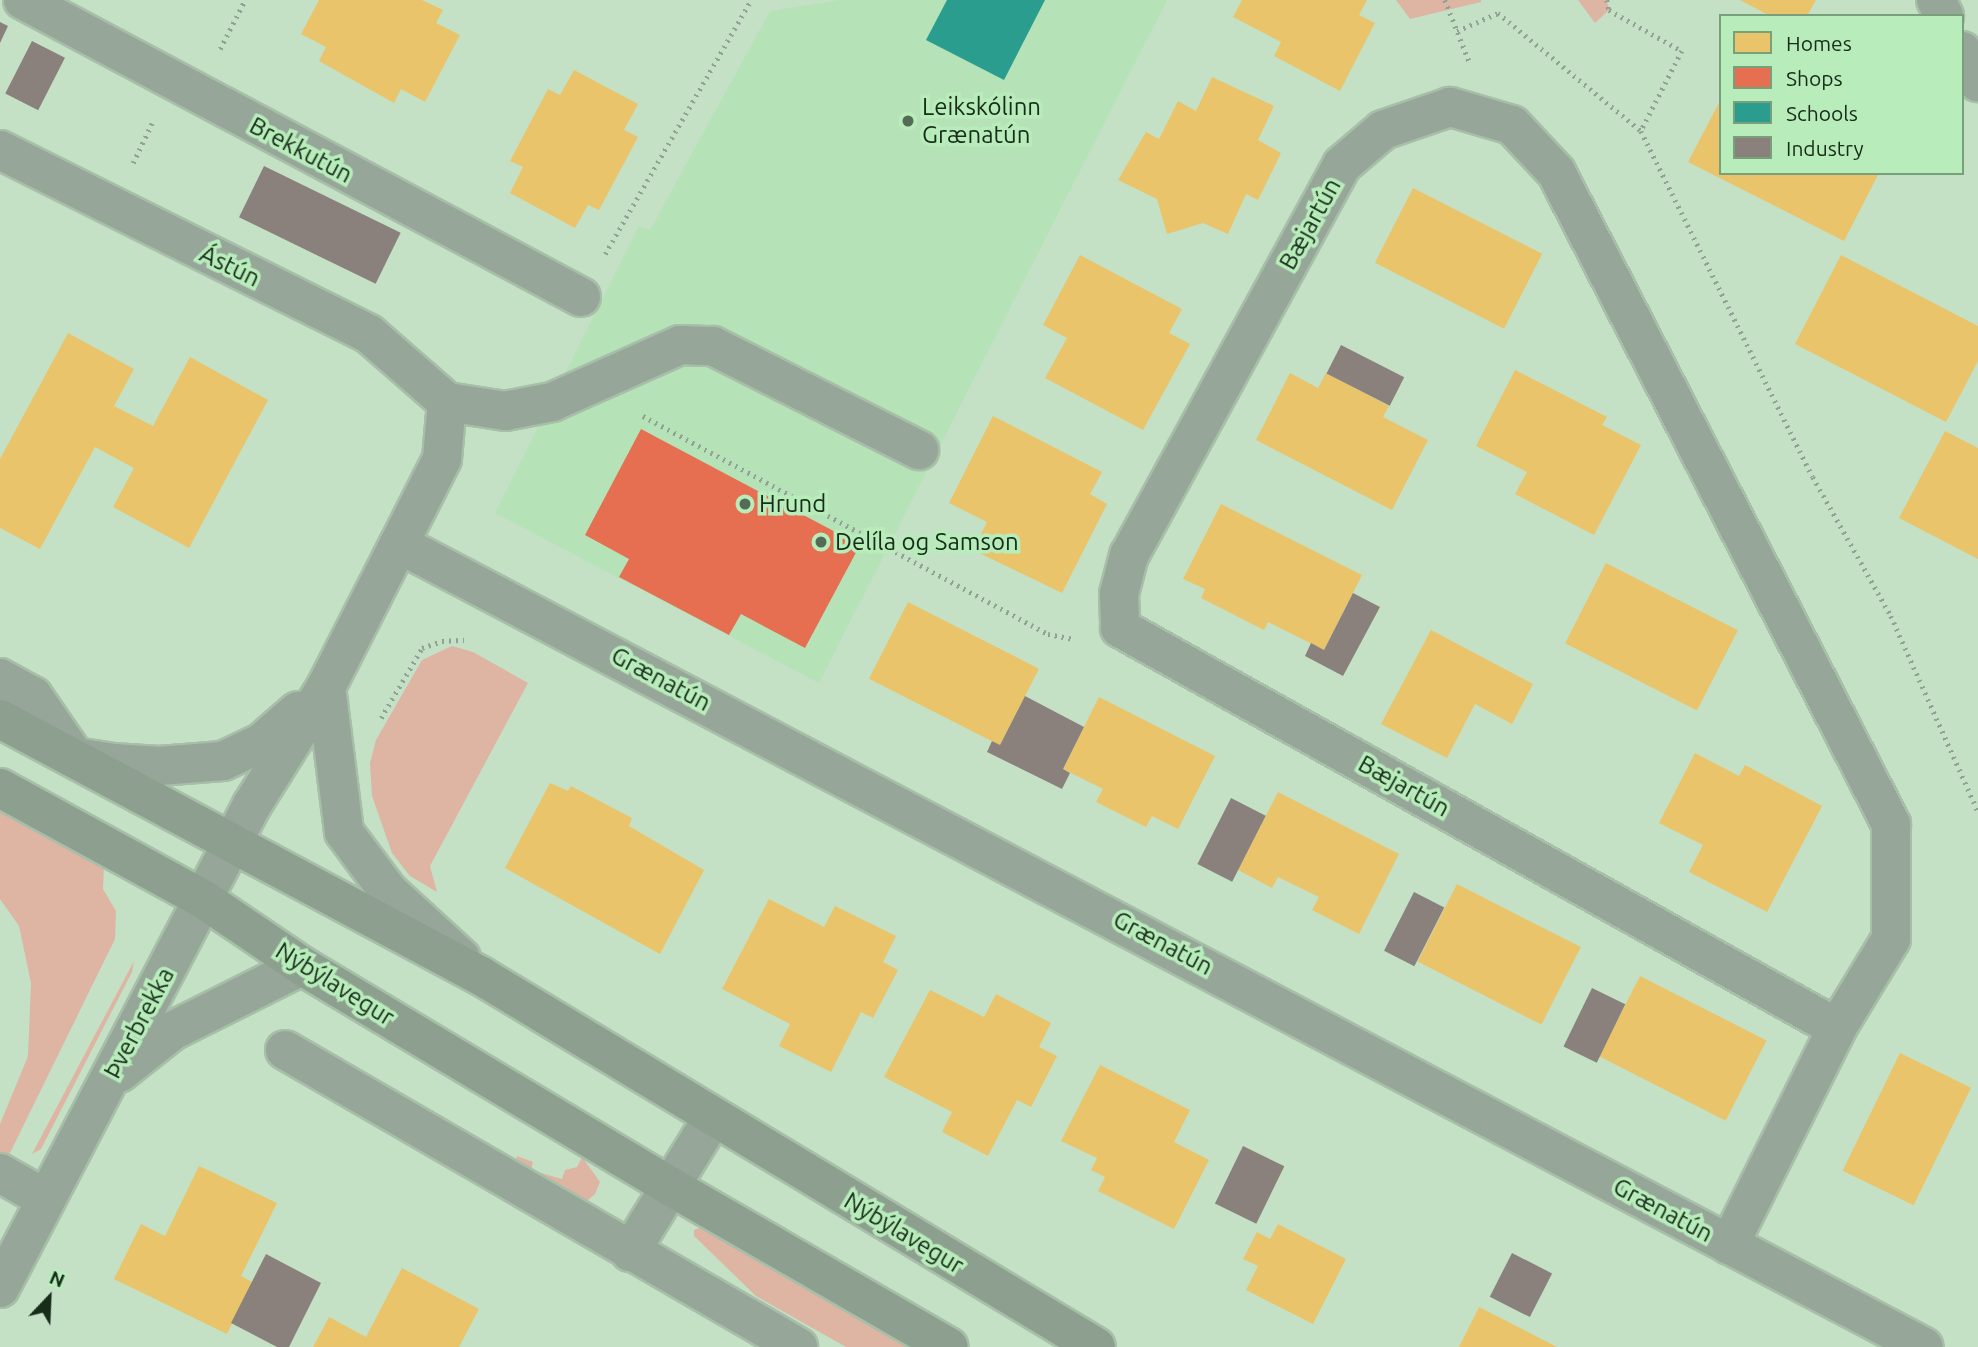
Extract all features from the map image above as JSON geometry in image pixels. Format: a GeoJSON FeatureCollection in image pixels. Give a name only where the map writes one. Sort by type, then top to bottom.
{"type":"FeatureCollection","features":[{"type":"Feature","properties":{"kind":"main road","name":"Nýbýlavegur"},"geometry":{"type":"LineString","coordinates":[[0,719],[75,757],[231,846],[481,976],[712,1119],[1096,1347]]}},
{"type":"Feature","properties":{"kind":"main road","name":"Nýbýlavegur"},"geometry":{"type":"LineString","coordinates":[[0,789],[203,900],[302,966],[668,1185],[949,1347]]}},
{"type":"Feature","properties":{"kind":"street","name":"Brekkutún"},"geometry":{"type":"LineString","coordinates":[[23,0],[581,296]]}},
{"type":"Feature","properties":{"kind":"street"},"geometry":{"type":"LineString","coordinates":[[1964,55],[1978,82]]}},
{"type":"Feature","properties":{"kind":"street","name":"Bæjartún"},"geometry":{"type":"LineString","coordinates":[[1729,1245],[1837,1028],[1891,939],[1891,824],[1556,172],[1512,125],[1450,107],[1383,130],[1342,165],[1129,555],[1119,594],[1120,628],[1837,1028]]}},
{"type":"Feature","properties":{"kind":"street","name":"Ástún"},"geometry":{"type":"LineString","coordinates":[[0,150],[111,209],[369,334],[447,402]]}},
{"type":"Feature","properties":{"kind":"street"},"geometry":{"type":"LineString","coordinates":[[231,846],[326,687],[442,459],[447,402],[505,411],[552,402],[680,345],[713,346],[919,450]]}},
{"type":"Feature","properties":{"kind":"street","name":"Grænatún"},"geometry":{"type":"LineString","coordinates":[[399,544],[1202,963],[1924,1347]]}},
{"type":"Feature","properties":{"kind":"street"},"geometry":{"type":"LineString","coordinates":[[0,678],[33,696],[75,757]]}},
{"type":"Feature","properties":{"kind":"street"},"geometry":{"type":"LineString","coordinates":[[326,687],[344,831],[388,891],[481,976]]}},
{"type":"Feature","properties":{"kind":"street","name":"Nýbýlavegur"},"geometry":{"type":"LineString","coordinates":[[75,757],[159,766],[223,761],[261,743],[326,687]]}},
{"type":"Feature","properties":{"kind":"street","name":"Þverbrekka"},"geometry":{"type":"LineString","coordinates":[[0,1288],[231,846]]}},
{"type":"Feature","properties":{"kind":"street"},"geometry":{"type":"LineString","coordinates":[[109,1081],[172,1031],[302,966]]}},
{"type":"Feature","properties":{"kind":"street"},"geometry":{"type":"LineString","coordinates":[[285,1051],[798,1347]]}},
{"type":"Feature","properties":{"kind":"street"},"geometry":{"type":"LineString","coordinates":[[630,1252],[668,1185],[712,1119]]}},
{"type":"Feature","properties":{"kind":"street"},"geometry":{"type":"LineString","coordinates":[[0,1173],[46,1199]]}},
{"type":"Feature","properties":{"kind":"path"},"geometry":{"type":"LineString","coordinates":[[581,296],[751,0]]}},
{"type":"Feature","properties":{"kind":"path"},"geometry":{"type":"LineString","coordinates":[[1607,0],[1609,10],[1682,51],[1641,131]]}},
{"type":"Feature","properties":{"kind":"path"},"geometry":{"type":"LineString","coordinates":[[1457,31],[1498,12],[1641,131],[1813,477],[1891,616],[1978,811]]}},
{"type":"Feature","properties":{"kind":"path"},"geometry":{"type":"LineString","coordinates":[[111,209],[172,81]]}},
{"type":"Feature","properties":{"kind":"path"},"geometry":{"type":"LineString","coordinates":[[593,383],[651,421],[1048,634],[1085,641],[1120,628]]}},
{"type":"Feature","properties":{"kind":"path"},"geometry":{"type":"LineString","coordinates":[[377,725],[422,648],[442,641],[464,640]]}},
{"type":"Feature","properties":{"kind":"shaded area"},"geometry":{"type":"Polygon","coordinates":[[[840,0],[1167,0],[819,683],[495,513],[639,226],[650,230],[770,11],[840,0]]]}},
{"type":"Feature","properties":{"kind":"shaded area"},"geometry":{"type":"Polygon","coordinates":[[[1396,0],[1481,0],[1481,2],[1410,19],[1396,0]]]}},
{"type":"Feature","properties":{"kind":"shaded area"},"geometry":{"type":"Polygon","coordinates":[[[1578,0],[1607,0],[1609,10],[1595,23],[1578,0]]]}},
{"type":"Feature","properties":{"kind":"shaded area"},"geometry":{"type":"Polygon","coordinates":[[[452,646],[473,652],[528,683],[430,866],[437,892],[410,876],[392,853],[372,796],[370,763],[376,740],[422,660],[452,646]]]}},
{"type":"Feature","properties":{"kind":"shaded area"},"geometry":{"type":"Polygon","coordinates":[[[0,808],[104,864],[103,889],[116,911],[115,939],[8,1157],[0,1153],[0,1124],[28,1056],[31,983],[19,926],[0,899],[0,808]]]}},
{"type":"Feature","properties":{"kind":"shaded area"},"geometry":{"type":"Polygon","coordinates":[[[134,961],[132,972],[41,1149],[32,1154],[134,961]]]}},
{"type":"Feature","properties":{"kind":"shaded area"},"geometry":{"type":"Polygon","coordinates":[[[517,1156],[533,1162],[531,1170],[562,1179],[565,1170],[577,1167],[582,1157],[600,1182],[595,1194],[587,1201],[574,1200],[515,1169],[517,1156]]]}},
{"type":"Feature","properties":{"kind":"shaded area"},"geometry":{"type":"Polygon","coordinates":[[[699,1228],[749,1253],[907,1347],[846,1347],[756,1296],[694,1236],[694,1230],[699,1228]]]}},
{"type":"Feature","properties":{"kind":"building: Homes"},"geometry":{"type":"Polygon","coordinates":[[[319,0],[422,0],[443,10],[436,23],[460,35],[425,102],[401,89],[394,103],[319,61],[326,47],[301,34],[319,0]]]}},
{"type":"Feature","properties":{"kind":"building: Homes"},"geometry":{"type":"Polygon","coordinates":[[[1242,0],[1367,0],[1359,15],[1375,23],[1340,91],[1274,56],[1281,42],[1233,17],[1242,0]]]}},
{"type":"Feature","properties":{"kind":"building: Homes"},"geometry":{"type":"Polygon","coordinates":[[[1740,0],[1816,0],[1808,14],[1766,14],[1740,0]]]}},
{"type":"Feature","properties":{"kind":"building: Homes"},"geometry":{"type":"Polygon","coordinates":[[[574,70],[638,104],[624,130],[638,137],[599,210],[588,205],[575,228],[510,193],[523,167],[510,161],[548,89],[560,95],[574,70]]]}},
{"type":"Feature","properties":{"kind":"building: Homes"},"geometry":{"type":"Polygon","coordinates":[[[1212,77],[1274,106],[1258,140],[1281,153],[1258,200],[1246,194],[1228,234],[1203,223],[1167,234],[1157,199],[1118,180],[1146,132],[1159,139],[1178,101],[1196,111],[1212,77]]]}},
{"type":"Feature","properties":{"kind":"building: Homes"},"geometry":{"type":"Polygon","coordinates":[[[1719,103],[1719,175],[1878,175],[1844,241],[1688,162],[1719,103]]]}},
{"type":"Feature","properties":{"kind":"building: Homes"},"geometry":{"type":"Polygon","coordinates":[[[1413,188],[1542,254],[1504,329],[1375,263],[1413,188]]]}},
{"type":"Feature","properties":{"kind":"building: Homes"},"geometry":{"type":"Polygon","coordinates":[[[1080,255],[1182,309],[1169,333],[1190,344],[1143,430],[1045,378],[1067,338],[1043,325],[1080,255]]]}},
{"type":"Feature","properties":{"kind":"building: Homes"},"geometry":{"type":"Polygon","coordinates":[[[1841,255],[1978,326],[1978,361],[1946,422],[1795,344],[1841,255]]]}},
{"type":"Feature","properties":{"kind":"building: Homes"},"geometry":{"type":"Polygon","coordinates":[[[68,333],[134,369],[114,406],[153,426],[190,357],[268,400],[189,548],[113,507],[134,468],[95,447],[40,549],[0,528],[0,459],[68,333]]]}},
{"type":"Feature","properties":{"kind":"building: Homes"},"geometry":{"type":"Polygon","coordinates":[[[1515,370],[1607,417],[1602,425],[1641,445],[1594,535],[1515,494],[1527,472],[1476,446],[1515,370]]]}},
{"type":"Feature","properties":{"kind":"building: Homes"},"geometry":{"type":"Polygon","coordinates":[[[1290,373],[1318,388],[1326,373],[1389,406],[1383,417],[1428,440],[1392,510],[1256,440],[1290,373]]]}},
{"type":"Feature","properties":{"kind":"building: Homes"},"geometry":{"type":"Polygon","coordinates":[[[993,416],[1102,472],[1090,494],[1107,504],[1062,593],[973,550],[987,522],[949,503],[993,416]]]}},
{"type":"Feature","properties":{"kind":"building: Homes"},"geometry":{"type":"Polygon","coordinates":[[[1945,431],[1978,448],[1978,559],[1899,518],[1945,431]]]}},
{"type":"Feature","properties":{"kind":"building: Homes"},"geometry":{"type":"Polygon","coordinates":[[[1221,504],[1362,575],[1324,650],[1268,622],[1264,630],[1201,598],[1205,589],[1183,579],[1221,504]]]}},
{"type":"Feature","properties":{"kind":"building: Homes"},"geometry":{"type":"Polygon","coordinates":[[[1606,563],[1738,630],[1697,710],[1565,643],[1606,563]]]}},
{"type":"Feature","properties":{"kind":"building: Homes"},"geometry":{"type":"Polygon","coordinates":[[[908,602],[1039,669],[1000,745],[869,679],[908,602]]]}},
{"type":"Feature","properties":{"kind":"building: Homes"},"geometry":{"type":"Polygon","coordinates":[[[1431,630],[1533,684],[1512,724],[1475,704],[1447,758],[1381,724],[1431,630]]]}},
{"type":"Feature","properties":{"kind":"building: Homes"},"geometry":{"type":"Polygon","coordinates":[[[1099,697],[1215,756],[1178,829],[1152,816],[1146,827],[1096,802],[1103,789],[1063,769],[1099,697]]]}},
{"type":"Feature","properties":{"kind":"building: Homes"},"geometry":{"type":"Polygon","coordinates":[[[1695,753],[1739,776],[1745,765],[1822,806],[1767,912],[1689,872],[1703,845],[1659,823],[1695,753]]]}},
{"type":"Feature","properties":{"kind":"building: Homes"},"geometry":{"type":"Polygon","coordinates":[[[550,783],[568,791],[571,786],[632,818],[629,826],[704,870],[660,954],[505,868],[550,783]]]}},
{"type":"Feature","properties":{"kind":"building: Homes"},"geometry":{"type":"Polygon","coordinates":[[[1278,792],[1399,854],[1359,934],[1312,910],[1319,897],[1278,877],[1272,888],[1238,870],[1278,792]]]}},
{"type":"Feature","properties":{"kind":"building: Homes"},"geometry":{"type":"Polygon","coordinates":[[[1457,884],[1581,947],[1541,1025],[1418,962],[1457,884]]]}},
{"type":"Feature","properties":{"kind":"building: Homes"},"geometry":{"type":"Polygon","coordinates":[[[769,899],[824,927],[835,906],[896,936],[883,962],[898,970],[873,1018],[861,1012],[831,1072],[779,1046],[790,1024],[722,989],[769,899]]]}},
{"type":"Feature","properties":{"kind":"building: Homes"},"geometry":{"type":"Polygon","coordinates":[[[1640,976],[1767,1040],[1726,1121],[1599,1056],[1640,976]]]}},
{"type":"Feature","properties":{"kind":"building: Homes"},"geometry":{"type":"Polygon","coordinates":[[[930,990],[984,1017],[996,994],[1051,1023],[1039,1047],[1057,1056],[1031,1107],[1017,1100],[988,1156],[942,1132],[952,1112],[884,1077],[930,990]]]}},
{"type":"Feature","properties":{"kind":"building: Homes"},"geometry":{"type":"Polygon","coordinates":[[[1900,1053],[1971,1088],[1914,1205],[1843,1171],[1900,1053]]]}},
{"type":"Feature","properties":{"kind":"building: Homes"},"geometry":{"type":"Polygon","coordinates":[[[1100,1065],[1190,1110],[1174,1142],[1209,1160],[1174,1229],[1098,1191],[1105,1177],[1091,1170],[1097,1158],[1061,1141],[1100,1065]]]}},
{"type":"Feature","properties":{"kind":"building: Homes"},"geometry":{"type":"Polygon","coordinates":[[[199,1166],[277,1203],[241,1276],[252,1282],[227,1334],[114,1279],[141,1224],[165,1236],[199,1166]]]}},
{"type":"Feature","properties":{"kind":"building: Homes"},"geometry":{"type":"Polygon","coordinates":[[[1278,1224],[1346,1259],[1313,1324],[1246,1290],[1258,1266],[1243,1259],[1257,1232],[1270,1239],[1278,1224]]]}},
{"type":"Feature","properties":{"kind":"building: Homes"},"geometry":{"type":"Polygon","coordinates":[[[402,1268],[479,1309],[459,1347],[313,1347],[329,1317],[366,1337],[402,1268]]]}},
{"type":"Feature","properties":{"kind":"building: Homes"},"geometry":{"type":"Polygon","coordinates":[[[1479,1307],[1557,1347],[1459,1347],[1479,1307]]]}},
{"type":"Feature","properties":{"kind":"building: Shops"},"geometry":{"type":"Polygon","coordinates":[[[641,429],[860,545],[805,648],[741,614],[729,635],[619,577],[629,559],[585,535],[641,429]]]}},
{"type":"Feature","properties":{"kind":"building: Schools"},"geometry":{"type":"Polygon","coordinates":[[[947,0],[1045,0],[1004,80],[926,40],[947,0]]]}},
{"type":"Feature","properties":{"kind":"building: Industry"},"geometry":{"type":"Polygon","coordinates":[[[0,22],[8,26],[0,43],[0,22]]]}},
{"type":"Feature","properties":{"kind":"building: Industry"},"geometry":{"type":"Polygon","coordinates":[[[32,41],[65,58],[38,110],[5,94],[32,41]]]}},
{"type":"Feature","properties":{"kind":"building: Industry"},"geometry":{"type":"Polygon","coordinates":[[[264,166],[401,233],[376,284],[239,217],[264,166]]]}},
{"type":"Feature","properties":{"kind":"building: Industry"},"geometry":{"type":"Polygon","coordinates":[[[1341,345],[1404,377],[1390,406],[1326,374],[1341,345]]]}},
{"type":"Feature","properties":{"kind":"building: Industry"},"geometry":{"type":"Polygon","coordinates":[[[1353,593],[1380,607],[1343,676],[1305,656],[1311,643],[1324,650],[1353,593]]]}},
{"type":"Feature","properties":{"kind":"building: Industry"},"geometry":{"type":"Polygon","coordinates":[[[1025,696],[1084,727],[1063,769],[1070,773],[1062,789],[987,752],[992,741],[1000,745],[1025,696]]]}},
{"type":"Feature","properties":{"kind":"building: Industry"},"geometry":{"type":"Polygon","coordinates":[[[1231,798],[1266,816],[1232,882],[1197,864],[1231,798]]]}},
{"type":"Feature","properties":{"kind":"building: Industry"},"geometry":{"type":"Polygon","coordinates":[[[1414,892],[1444,907],[1414,966],[1384,951],[1414,892]]]}},
{"type":"Feature","properties":{"kind":"building: Industry"},"geometry":{"type":"Polygon","coordinates":[[[1592,988],[1625,1004],[1597,1063],[1564,1046],[1592,988]]]}},
{"type":"Feature","properties":{"kind":"building: Industry"},"geometry":{"type":"Polygon","coordinates":[[[1243,1146],[1284,1166],[1256,1224],[1215,1204],[1243,1146]]]}},
{"type":"Feature","properties":{"kind":"building: Industry"},"geometry":{"type":"Polygon","coordinates":[[[1512,1253],[1552,1273],[1530,1317],[1490,1297],[1512,1253]]]}},
{"type":"Feature","properties":{"kind":"building: Industry"},"geometry":{"type":"Polygon","coordinates":[[[266,1254],[321,1283],[289,1347],[277,1347],[231,1323],[266,1254]]]}},
{"type":"Feature","properties":{"kind":"place","name":"Leikskólinn Grænatún"},"geometry":{"type":"Point","coordinates":[908,121]}},
{"type":"Feature","properties":{"kind":"place","name":"Hrund"},"geometry":{"type":"Point","coordinates":[745,504]}},
{"type":"Feature","properties":{"kind":"place","name":"Delíla og Samson"},"geometry":{"type":"Point","coordinates":[821,542]}}]}
